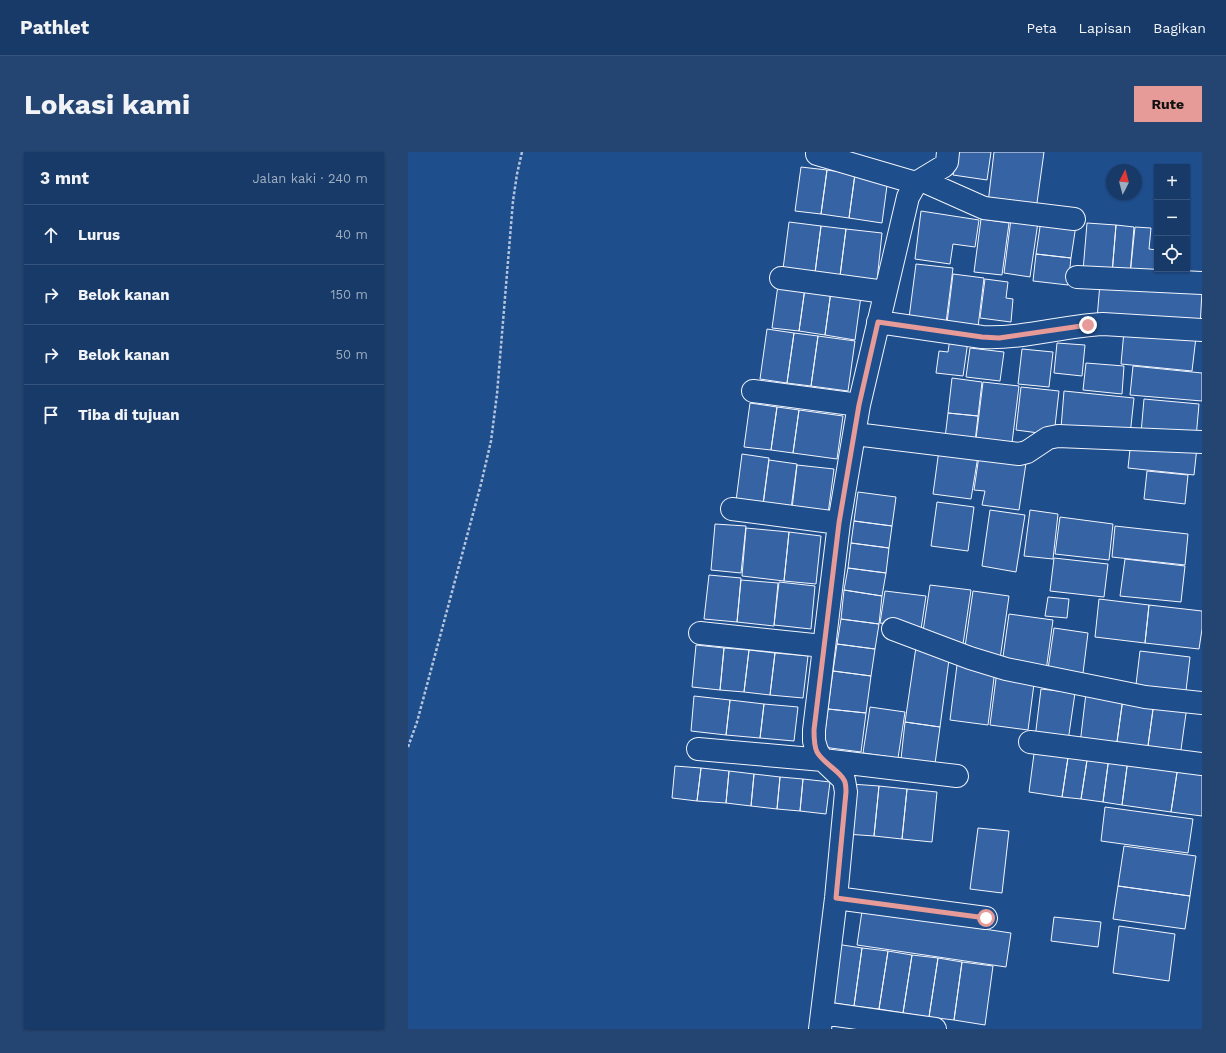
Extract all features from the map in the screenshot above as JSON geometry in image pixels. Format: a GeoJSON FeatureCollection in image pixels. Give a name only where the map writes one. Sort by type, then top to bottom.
{"type":"FeatureCollection","features":[{"type":"Feature","properties":{"kind":"street"},"geometry":{"type":"LineString","coordinates":[[935,1029],[821,1021],[836,898],[846,792],[844,780],[823,760],[817,751],[814,741],[814,730],[839,523],[859,405],[878,322],[908,198],[919,181],[944,166],[947,162],[948,152]]}},
{"type":"Feature","properties":{"kind":"street"},"geometry":{"type":"LineString","coordinates":[[817,154],[919,181],[984,208],[1074,219]]}},
{"type":"Feature","properties":{"kind":"street"},"geometry":{"type":"LineString","coordinates":[[781,278],[885,292]]}},
{"type":"Feature","properties":{"kind":"street"},"geometry":{"type":"LineString","coordinates":[[1077,278],[1202,283]]}},
{"type":"Feature","properties":{"kind":"street"},"geometry":{"type":"LineString","coordinates":[[878,322],[982,337],[999,338],[1103,324],[1202,330]]}},
{"type":"Feature","properties":{"kind":"street"},"geometry":{"type":"LineString","coordinates":[[753,391],[859,405]]}},
{"type":"Feature","properties":{"kind":"street"},"geometry":{"type":"LineString","coordinates":[[855,434],[1019,454],[1027,452],[1048,438],[1058,436],[1202,442]]}},
{"type":"Feature","properties":{"kind":"street"},"geometry":{"type":"LineString","coordinates":[[732,509],[839,523]]}},
{"type":"Feature","properties":{"kind":"street"},"geometry":{"type":"LineString","coordinates":[[893,630],[970,658],[1006,669],[1145,697],[1202,703]]}},
{"type":"Feature","properties":{"kind":"street"},"geometry":{"type":"LineString","coordinates":[[700,632],[823,646]]}},
{"type":"Feature","properties":{"kind":"street"},"geometry":{"type":"LineString","coordinates":[[1030,742],[1202,764]]}},
{"type":"Feature","properties":{"kind":"street"},"geometry":{"type":"LineString","coordinates":[[698,749],[823,760],[957,776]]}},
{"type":"Feature","properties":{"kind":"street"},"geometry":{"type":"LineString","coordinates":[[836,898],[986,918]]}},
{"type":"Feature","properties":{"kind":"path"},"geometry":{"type":"LineString","coordinates":[[408,747],[417,722],[482,484],[491,440],[497,394],[513,201],[522,152]]}},
{"type":"Feature","properties":{"kind":"building"},"geometry":{"type":"Polygon","coordinates":[[[957,152],[991,152],[987,180],[953,175],[957,152]]]}},
{"type":"Feature","properties":{"kind":"building"},"geometry":{"type":"Polygon","coordinates":[[[994,152],[1044,152],[1036,210],[988,203],[994,152]]]}},
{"type":"Feature","properties":{"kind":"building"},"geometry":{"type":"Polygon","coordinates":[[[801,167],[827,170],[821,214],[795,211],[801,167]]]}},
{"type":"Feature","properties":{"kind":"building"},"geometry":{"type":"Polygon","coordinates":[[[827,170],[855,174],[849,218],[821,214],[827,170]]]}},
{"type":"Feature","properties":{"kind":"building"},"geometry":{"type":"Polygon","coordinates":[[[855,174],[888,178],[882,223],[849,218],[855,174]]]}},
{"type":"Feature","properties":{"kind":"building"},"geometry":{"type":"Polygon","coordinates":[[[921,211],[979,220],[975,247],[953,244],[950,264],[915,259],[921,211]]]}},
{"type":"Feature","properties":{"kind":"building"},"geometry":{"type":"Polygon","coordinates":[[[981,219],[1009,223],[1002,275],[974,272],[981,219]]]}},
{"type":"Feature","properties":{"kind":"building"},"geometry":{"type":"Polygon","coordinates":[[[1011,219],[1038,222],[1030,277],[1004,273],[1011,219]]]}},
{"type":"Feature","properties":{"kind":"building"},"geometry":{"type":"Polygon","coordinates":[[[1041,220],[1076,225],[1071,258],[1036,254],[1041,220]]]}},
{"type":"Feature","properties":{"kind":"building"},"geometry":{"type":"Polygon","coordinates":[[[789,222],[821,226],[815,273],[783,269],[789,222]]]}},
{"type":"Feature","properties":{"kind":"building"},"geometry":{"type":"Polygon","coordinates":[[[1087,223],[1116,225],[1112,274],[1083,271],[1087,223]]]}},
{"type":"Feature","properties":{"kind":"building"},"geometry":{"type":"Polygon","coordinates":[[[1116,225],[1134,227],[1130,275],[1112,274],[1116,225]]]}},
{"type":"Feature","properties":{"kind":"building"},"geometry":{"type":"Polygon","coordinates":[[[821,226],[846,229],[840,276],[815,273],[821,226]]]}},
{"type":"Feature","properties":{"kind":"building"},"geometry":{"type":"Polygon","coordinates":[[[1135,227],[1151,228],[1149,249],[1154,250],[1154,272],[1165,272],[1164,278],[1130,275],[1135,227]]]}},
{"type":"Feature","properties":{"kind":"building"},"geometry":{"type":"Polygon","coordinates":[[[846,229],[882,233],[877,281],[840,276],[846,229]]]}},
{"type":"Feature","properties":{"kind":"building"},"geometry":{"type":"Polygon","coordinates":[[[1036,254],[1071,258],[1068,285],[1033,281],[1036,254]]]}},
{"type":"Feature","properties":{"kind":"building"},"geometry":{"type":"Polygon","coordinates":[[[916,264],[953,268],[946,323],[909,318],[916,264]]]}},
{"type":"Feature","properties":{"kind":"building"},"geometry":{"type":"Polygon","coordinates":[[[953,274],[984,278],[978,327],[947,323],[953,274]]]}},
{"type":"Feature","properties":{"kind":"building"},"geometry":{"type":"Polygon","coordinates":[[[985,279],[1008,282],[1006,298],[1013,299],[1011,322],[980,318],[985,279]]]}},
{"type":"Feature","properties":{"kind":"building"},"geometry":{"type":"Polygon","coordinates":[[[1100,283],[1202,291],[1200,327],[1097,319],[1100,283]]]}},
{"type":"Feature","properties":{"kind":"building"},"geometry":{"type":"Polygon","coordinates":[[[778,285],[805,288],[799,331],[772,328],[778,285]]]}},
{"type":"Feature","properties":{"kind":"building"},"geometry":{"type":"Polygon","coordinates":[[[805,288],[831,291],[825,335],[799,331],[805,288]]]}},
{"type":"Feature","properties":{"kind":"building"},"geometry":{"type":"Polygon","coordinates":[[[831,291],[861,296],[855,340],[825,335],[831,291]]]}},
{"type":"Feature","properties":{"kind":"building"},"geometry":{"type":"Polygon","coordinates":[[[767,329],[794,333],[787,383],[760,379],[767,329]]]}},
{"type":"Feature","properties":{"kind":"building"},"geometry":{"type":"Polygon","coordinates":[[[1124,331],[1196,337],[1192,371],[1121,364],[1124,331]]]}},
{"type":"Feature","properties":{"kind":"building"},"geometry":{"type":"Polygon","coordinates":[[[794,333],[818,336],[811,386],[787,383],[794,333]]]}},
{"type":"Feature","properties":{"kind":"building"},"geometry":{"type":"Polygon","coordinates":[[[818,336],[855,341],[848,391],[811,386],[818,336]]]}},
{"type":"Feature","properties":{"kind":"building"},"geometry":{"type":"Polygon","coordinates":[[[950,338],[968,341],[963,376],[936,373],[939,351],[948,352],[950,338]]]}},
{"type":"Feature","properties":{"kind":"building"},"geometry":{"type":"Polygon","coordinates":[[[1057,343],[1085,345],[1082,376],[1054,373],[1057,343]]]}},
{"type":"Feature","properties":{"kind":"building"},"geometry":{"type":"Polygon","coordinates":[[[970,348],[1004,352],[1000,381],[966,377],[970,348]]]}},
{"type":"Feature","properties":{"kind":"building"},"geometry":{"type":"Polygon","coordinates":[[[1022,349],[1053,352],[1049,387],[1018,384],[1022,349]]]}},
{"type":"Feature","properties":{"kind":"building"},"geometry":{"type":"Polygon","coordinates":[[[1086,363],[1124,366],[1122,394],[1083,390],[1086,363]]]}},
{"type":"Feature","properties":{"kind":"building"},"geometry":{"type":"Polygon","coordinates":[[[1133,366],[1202,373],[1202,401],[1130,395],[1133,366]]]}},
{"type":"Feature","properties":{"kind":"building"},"geometry":{"type":"Polygon","coordinates":[[[952,378],[982,382],[978,416],[948,413],[952,378]]]}},
{"type":"Feature","properties":{"kind":"building"},"geometry":{"type":"Polygon","coordinates":[[[983,382],[1019,386],[1011,451],[975,447],[983,382]]]}},
{"type":"Feature","properties":{"kind":"building"},"geometry":{"type":"Polygon","coordinates":[[[1021,387],[1059,391],[1054,435],[1016,430],[1021,387]]]}},
{"type":"Feature","properties":{"kind":"building"},"geometry":{"type":"Polygon","coordinates":[[[1064,391],[1134,398],[1130,435],[1061,428],[1064,391]]]}},
{"type":"Feature","properties":{"kind":"building"},"geometry":{"type":"Polygon","coordinates":[[[1144,399],[1199,404],[1196,438],[1141,433],[1144,399]]]}},
{"type":"Feature","properties":{"kind":"building"},"geometry":{"type":"Polygon","coordinates":[[[750,403],[777,407],[771,450],[744,447],[750,403]]]}},
{"type":"Feature","properties":{"kind":"building"},"geometry":{"type":"Polygon","coordinates":[[[777,407],[799,410],[793,453],[771,450],[777,407]]]}},
{"type":"Feature","properties":{"kind":"building"},"geometry":{"type":"Polygon","coordinates":[[[799,410],[843,416],[837,459],[793,453],[799,410]]]}},
{"type":"Feature","properties":{"kind":"building"},"geometry":{"type":"Polygon","coordinates":[[[948,413],[978,416],[975,442],[945,438],[948,413]]]}},
{"type":"Feature","properties":{"kind":"building"},"geometry":{"type":"Polygon","coordinates":[[[1131,440],[1197,447],[1194,475],[1128,468],[1131,440]]]}},
{"type":"Feature","properties":{"kind":"building"},"geometry":{"type":"Polygon","coordinates":[[[939,450],[978,456],[971,499],[933,494],[939,450]]]}},
{"type":"Feature","properties":{"kind":"building"},"geometry":{"type":"Polygon","coordinates":[[[742,454],[769,458],[763,504],[736,501],[742,454]]]}},
{"type":"Feature","properties":{"kind":"building"},"geometry":{"type":"Polygon","coordinates":[[[979,456],[1026,463],[1019,510],[982,505],[985,491],[974,490],[979,456]]]}},
{"type":"Feature","properties":{"kind":"building"},"geometry":{"type":"Polygon","coordinates":[[[769,460],[797,464],[791,509],[763,505],[769,460]]]}},
{"type":"Feature","properties":{"kind":"building"},"geometry":{"type":"Polygon","coordinates":[[[797,465],[834,469],[828,514],[792,509],[797,465]]]}},
{"type":"Feature","properties":{"kind":"building"},"geometry":{"type":"Polygon","coordinates":[[[1147,471],[1188,475],[1185,504],[1144,499],[1147,471]]]}},
{"type":"Feature","properties":{"kind":"building"},"geometry":{"type":"Polygon","coordinates":[[[858,492],[896,497],[892,526],[854,521],[858,492]]]}},
{"type":"Feature","properties":{"kind":"building"},"geometry":{"type":"Polygon","coordinates":[[[937,502],[974,507],[968,551],[931,546],[937,502]]]}},
{"type":"Feature","properties":{"kind":"building"},"geometry":{"type":"Polygon","coordinates":[[[990,510],[1025,515],[1016,572],[982,566],[990,510]]]}},
{"type":"Feature","properties":{"kind":"building"},"geometry":{"type":"Polygon","coordinates":[[[1030,510],[1058,514],[1053,559],[1024,556],[1030,510]]]}},
{"type":"Feature","properties":{"kind":"building"},"geometry":{"type":"Polygon","coordinates":[[[1060,517],[1113,524],[1109,560],[1055,554],[1060,517]]]}},
{"type":"Feature","properties":{"kind":"building"},"geometry":{"type":"Polygon","coordinates":[[[854,521],[892,526],[889,548],[851,543],[854,521]]]}},
{"type":"Feature","properties":{"kind":"building"},"geometry":{"type":"Polygon","coordinates":[[[715,524],[746,526],[741,573],[711,570],[715,524]]]}},
{"type":"Feature","properties":{"kind":"building"},"geometry":{"type":"Polygon","coordinates":[[[1115,526],[1188,534],[1185,565],[1112,557],[1115,526]]]}},
{"type":"Feature","properties":{"kind":"building"},"geometry":{"type":"Polygon","coordinates":[[[746,528],[789,532],[784,581],[742,576],[746,528]]]}},
{"type":"Feature","properties":{"kind":"building"},"geometry":{"type":"Polygon","coordinates":[[[789,532],[821,536],[816,584],[784,581],[789,532]]]}},
{"type":"Feature","properties":{"kind":"building"},"geometry":{"type":"Polygon","coordinates":[[[851,543],[889,548],[886,573],[848,568],[851,543]]]}},
{"type":"Feature","properties":{"kind":"building"},"geometry":{"type":"Polygon","coordinates":[[[1054,558],[1108,564],[1104,597],[1050,591],[1054,558]]]}},
{"type":"Feature","properties":{"kind":"building"},"geometry":{"type":"Polygon","coordinates":[[[1125,559],[1185,566],[1181,602],[1120,596],[1125,559]]]}},
{"type":"Feature","properties":{"kind":"building"},"geometry":{"type":"Polygon","coordinates":[[[848,568],[886,573],[882,596],[844,590],[848,568]]]}},
{"type":"Feature","properties":{"kind":"building"},"geometry":{"type":"Polygon","coordinates":[[[709,575],[741,578],[737,622],[704,619],[709,575]]]}},
{"type":"Feature","properties":{"kind":"building"},"geometry":{"type":"Polygon","coordinates":[[[741,580],[778,583],[774,626],[737,622],[741,580]]]}},
{"type":"Feature","properties":{"kind":"building"},"geometry":{"type":"Polygon","coordinates":[[[779,582],[815,586],[811,629],[774,625],[779,582]]]}},
{"type":"Feature","properties":{"kind":"building"},"geometry":{"type":"Polygon","coordinates":[[[930,585],[971,590],[963,644],[922,638],[930,585]]]}},
{"type":"Feature","properties":{"kind":"building"},"geometry":{"type":"Polygon","coordinates":[[[844,590],[882,596],[879,624],[841,619],[844,590]]]}},
{"type":"Feature","properties":{"kind":"building"},"geometry":{"type":"Polygon","coordinates":[[[885,591],[926,596],[921,629],[880,623],[885,591]]]}},
{"type":"Feature","properties":{"kind":"building"},"geometry":{"type":"Polygon","coordinates":[[[973,591],[1009,596],[1000,659],[964,654],[973,591]]]}},
{"type":"Feature","properties":{"kind":"building"},"geometry":{"type":"Polygon","coordinates":[[[1048,597],[1069,599],[1067,618],[1045,616],[1048,597]]]}},
{"type":"Feature","properties":{"kind":"building"},"geometry":{"type":"Polygon","coordinates":[[[1099,599],[1149,605],[1145,643],[1095,637],[1099,599]]]}},
{"type":"Feature","properties":{"kind":"building"},"geometry":{"type":"Polygon","coordinates":[[[1149,605],[1202,611],[1202,629],[1199,649],[1145,643],[1149,605]]]}},
{"type":"Feature","properties":{"kind":"building"},"geometry":{"type":"Polygon","coordinates":[[[1009,614],[1053,620],[1046,671],[1002,664],[1009,614]]]}},
{"type":"Feature","properties":{"kind":"building"},"geometry":{"type":"Polygon","coordinates":[[[841,619],[879,624],[875,649],[837,644],[841,619]]]}},
{"type":"Feature","properties":{"kind":"building"},"geometry":{"type":"Polygon","coordinates":[[[1054,628],[1088,633],[1082,681],[1047,676],[1054,628]]]}},
{"type":"Feature","properties":{"kind":"building"},"geometry":{"type":"Polygon","coordinates":[[[837,644],[875,649],[871,676],[833,671],[837,644]]]}},
{"type":"Feature","properties":{"kind":"building"},"geometry":{"type":"Polygon","coordinates":[[[696,645],[724,648],[720,690],[692,687],[696,645]]]}},
{"type":"Feature","properties":{"kind":"building"},"geometry":{"type":"Polygon","coordinates":[[[916,647],[950,652],[940,727],[905,722],[916,647]]]}},
{"type":"Feature","properties":{"kind":"building"},"geometry":{"type":"Polygon","coordinates":[[[724,648],[749,650],[744,692],[720,690],[724,648]]]}},
{"type":"Feature","properties":{"kind":"building"},"geometry":{"type":"Polygon","coordinates":[[[749,650],[775,653],[770,695],[744,692],[749,650]]]}},
{"type":"Feature","properties":{"kind":"building"},"geometry":{"type":"Polygon","coordinates":[[[1140,651],[1190,657],[1185,699],[1135,693],[1140,651]]]}},
{"type":"Feature","properties":{"kind":"building"},"geometry":{"type":"Polygon","coordinates":[[[775,653],[808,656],[803,698],[770,695],[775,653]]]}},
{"type":"Feature","properties":{"kind":"building"},"geometry":{"type":"Polygon","coordinates":[[[957,665],[995,670],[988,725],[950,720],[957,665]]]}},
{"type":"Feature","properties":{"kind":"building"},"geometry":{"type":"Polygon","coordinates":[[[833,671],[871,676],[866,713],[828,709],[833,671]]]}},
{"type":"Feature","properties":{"kind":"building"},"geometry":{"type":"Polygon","coordinates":[[[997,671],[1035,676],[1028,730],[990,725],[997,671]]]}},
{"type":"Feature","properties":{"kind":"building"},"geometry":{"type":"Polygon","coordinates":[[[1041,689],[1075,693],[1068,741],[1035,738],[1041,689]]]}},
{"type":"Feature","properties":{"kind":"building"},"geometry":{"type":"Polygon","coordinates":[[[1086,693],[1123,698],[1116,749],[1080,744],[1086,693]]]}},
{"type":"Feature","properties":{"kind":"building"},"geometry":{"type":"Polygon","coordinates":[[[694,696],[730,700],[726,735],[691,731],[694,696]]]}},
{"type":"Feature","properties":{"kind":"building"},"geometry":{"type":"Polygon","coordinates":[[[1123,698],[1154,702],[1147,753],[1116,749],[1123,698]]]}},
{"type":"Feature","properties":{"kind":"building"},"geometry":{"type":"Polygon","coordinates":[[[730,700],[764,704],[760,738],[726,735],[730,700]]]}},
{"type":"Feature","properties":{"kind":"building"},"geometry":{"type":"Polygon","coordinates":[[[1154,702],[1187,706],[1180,757],[1147,753],[1154,702]]]}},
{"type":"Feature","properties":{"kind":"building"},"geometry":{"type":"Polygon","coordinates":[[[764,704],[798,707],[794,741],[760,738],[764,704]]]}},
{"type":"Feature","properties":{"kind":"building"},"geometry":{"type":"Polygon","coordinates":[[[870,707],[905,712],[898,758],[863,753],[870,707]]]}},
{"type":"Feature","properties":{"kind":"building"},"geometry":{"type":"Polygon","coordinates":[[[828,709],[866,713],[861,752],[823,747],[828,709]]]}},
{"type":"Feature","properties":{"kind":"building"},"geometry":{"type":"Polygon","coordinates":[[[905,722],[940,727],[935,764],[901,759],[905,722]]]}},
{"type":"Feature","properties":{"kind":"building"},"geometry":{"type":"Polygon","coordinates":[[[1035,746],[1069,751],[1062,797],[1029,792],[1035,746]]]}},
{"type":"Feature","properties":{"kind":"building"},"geometry":{"type":"Polygon","coordinates":[[[1069,751],[1088,754],[1081,799],[1062,797],[1069,751]]]}},
{"type":"Feature","properties":{"kind":"building"},"geometry":{"type":"Polygon","coordinates":[[[1088,754],[1109,757],[1103,802],[1081,799],[1088,754]]]}},
{"type":"Feature","properties":{"kind":"building"},"geometry":{"type":"Polygon","coordinates":[[[1109,757],[1128,759],[1122,805],[1103,802],[1109,757]]]}},
{"type":"Feature","properties":{"kind":"building"},"geometry":{"type":"Polygon","coordinates":[[[1128,759],[1178,766],[1171,812],[1122,805],[1128,759]]]}},
{"type":"Feature","properties":{"kind":"building"},"geometry":{"type":"Polygon","coordinates":[[[675,766],[701,768],[697,801],[672,798],[675,766]]]}},
{"type":"Feature","properties":{"kind":"building"},"geometry":{"type":"Polygon","coordinates":[[[1178,766],[1202,769],[1202,816],[1171,812],[1178,766]]]}},
{"type":"Feature","properties":{"kind":"building"},"geometry":{"type":"Polygon","coordinates":[[[701,768],[729,771],[726,803],[697,801],[701,768]]]}},
{"type":"Feature","properties":{"kind":"building"},"geometry":{"type":"Polygon","coordinates":[[[729,771],[754,774],[751,806],[726,803],[729,771]]]}},
{"type":"Feature","properties":{"kind":"building"},"geometry":{"type":"Polygon","coordinates":[[[754,774],[780,777],[777,809],[751,806],[754,774]]]}},
{"type":"Feature","properties":{"kind":"building"},"geometry":{"type":"Polygon","coordinates":[[[780,777],[803,779],[800,811],[777,809],[780,777]]]}},
{"type":"Feature","properties":{"kind":"building"},"geometry":{"type":"Polygon","coordinates":[[[803,779],[830,782],[826,814],[800,811],[803,779]]]}},
{"type":"Feature","properties":{"kind":"building"},"geometry":{"type":"Polygon","coordinates":[[[851,784],[879,786],[874,836],[846,834],[851,784]]]}},
{"type":"Feature","properties":{"kind":"building"},"geometry":{"type":"Polygon","coordinates":[[[879,786],[907,789],[902,839],[874,836],[879,786]]]}},
{"type":"Feature","properties":{"kind":"building"},"geometry":{"type":"Polygon","coordinates":[[[907,789],[937,792],[932,842],[902,839],[907,789]]]}},
{"type":"Feature","properties":{"kind":"building"},"geometry":{"type":"Polygon","coordinates":[[[1105,807],[1193,819],[1188,853],[1101,841],[1105,807]]]}},
{"type":"Feature","properties":{"kind":"building"},"geometry":{"type":"Polygon","coordinates":[[[978,828],[1009,831],[1002,893],[970,889],[978,828]]]}},
{"type":"Feature","properties":{"kind":"building"},"geometry":{"type":"Polygon","coordinates":[[[1124,846],[1196,856],[1190,896],[1118,886],[1124,846]]]}},
{"type":"Feature","properties":{"kind":"building"},"geometry":{"type":"Polygon","coordinates":[[[1118,886],[1190,896],[1185,929],[1113,919],[1118,886]]]}},
{"type":"Feature","properties":{"kind":"building"},"geometry":{"type":"Polygon","coordinates":[[[862,911],[1011,933],[1006,967],[857,945],[862,911]]]}},
{"type":"Feature","properties":{"kind":"building"},"geometry":{"type":"Polygon","coordinates":[[[1054,917],[1101,922],[1098,947],[1051,941],[1054,917]]]}},
{"type":"Feature","properties":{"kind":"building"},"geometry":{"type":"Polygon","coordinates":[[[1119,926],[1175,934],[1169,981],[1113,973],[1119,926]]]}},
{"type":"Feature","properties":{"kind":"building"},"geometry":{"type":"Polygon","coordinates":[[[836,944],[862,948],[854,1006],[828,1002],[836,944]]]}},
{"type":"Feature","properties":{"kind":"building"},"geometry":{"type":"Polygon","coordinates":[[[862,948],[888,951],[879,1009],[854,1006],[862,948]]]}},
{"type":"Feature","properties":{"kind":"building"},"geometry":{"type":"Polygon","coordinates":[[[888,951],[912,955],[903,1013],[879,1009],[888,951]]]}},
{"type":"Feature","properties":{"kind":"building"},"geometry":{"type":"Polygon","coordinates":[[[912,955],[938,958],[929,1017],[903,1013],[912,955]]]}},
{"type":"Feature","properties":{"kind":"building"},"geometry":{"type":"Polygon","coordinates":[[[938,958],[962,962],[954,1020],[929,1017],[938,958]]]}},
{"type":"Feature","properties":{"kind":"building"},"geometry":{"type":"Polygon","coordinates":[[[962,962],[993,966],[985,1025],[954,1020],[962,962]]]}},
{"type":"Feature","properties":{"kind":"route"},"geometry":{"type":"LineString","coordinates":[[986,918],[836,898],[846,786],[840,775],[823,760],[817,751],[814,741],[814,730],[839,523],[859,405],[878,322],[982,337],[999,338],[1088,325]]}}]}
